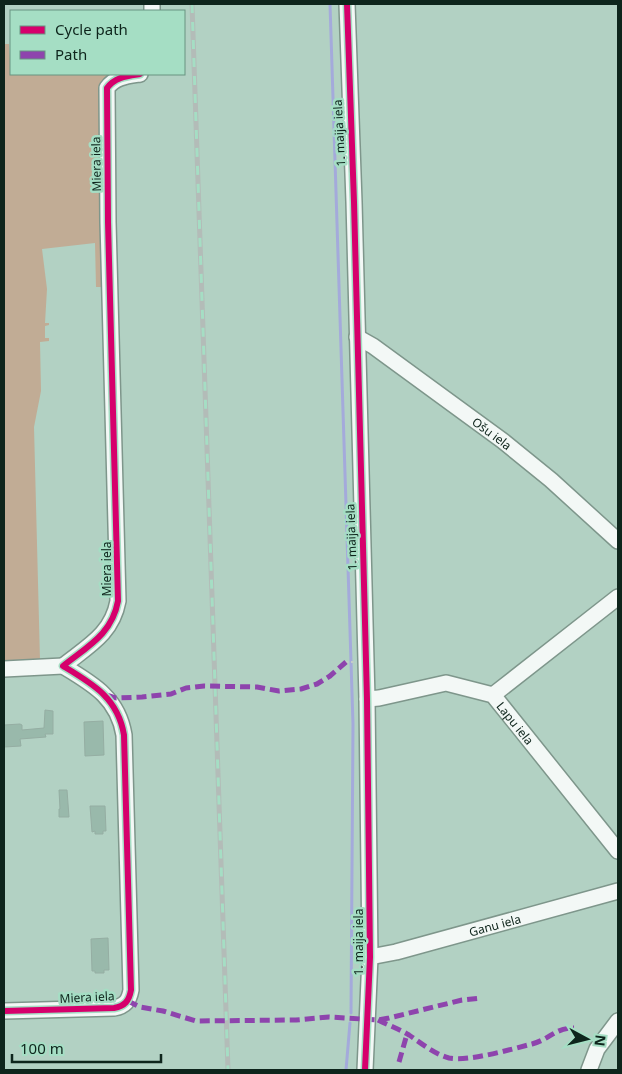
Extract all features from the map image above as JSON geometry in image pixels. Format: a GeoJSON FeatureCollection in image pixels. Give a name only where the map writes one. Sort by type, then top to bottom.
{"type":"FeatureCollection","features":[{"type":"Feature","properties":{"kind":"street","name":"1. maija iela"},"geometry":{"type":"LineString","coordinates":[[346,4],[354,202],[367,699],[370,957],[365,1070]]}},
{"type":"Feature","properties":{"kind":"street","name":"Miera iela"},"geometry":{"type":"LineString","coordinates":[[4,1011],[114,1008],[120,1007],[128,1001],[132,990],[122,724],[118,714],[105,695],[87,680],[63,666],[107,629],[116,612],[118,601],[108,232],[107,88],[111,82],[120,77],[133,75]]}},
{"type":"Feature","properties":{"kind":"street","name":"Ošu iela"},"geometry":{"type":"LineString","coordinates":[[357,337],[373,346],[503,440],[551,480],[618,541]]}},
{"type":"Feature","properties":{"kind":"street"},"geometry":{"type":"LineString","coordinates":[[493,695],[618,597]]}},
{"type":"Feature","properties":{"kind":"street"},"geometry":{"type":"LineString","coordinates":[[4,669],[63,666]]}},
{"type":"Feature","properties":{"kind":"street","name":"Lapu iela"},"geometry":{"type":"LineString","coordinates":[[367,699],[380,698],[446,683],[493,695],[618,851]]}},
{"type":"Feature","properties":{"kind":"street","name":"Ganu iela"},"geometry":{"type":"LineString","coordinates":[[370,957],[396,952],[618,891]]}},
{"type":"Feature","properties":{"kind":"street"},"geometry":{"type":"LineString","coordinates":[[588,1070],[597,1049],[618,1021]]}},
{"type":"Feature","properties":{"kind":"path"},"geometry":{"type":"LineString","coordinates":[[346,662],[356,662]]}},
{"type":"Feature","properties":{"kind":"shaded area"},"geometry":{"type":"Polygon","coordinates":[[[4,44],[9,44],[10,75],[116,75],[106,82],[103,88],[107,344],[105,346],[103,287],[96,287],[95,243],[42,249],[47,289],[45,323],[49,323],[49,325],[45,326],[45,338],[49,338],[49,341],[40,342],[41,391],[34,427],[40,660],[64,657],[94,633],[103,623],[108,622],[90,642],[75,653],[59,661],[39,664],[4,665],[4,44]]]}},
{"type":"Feature","properties":{"kind":"building"},"geometry":{"type":"Polygon","coordinates":[[[45,710],[53,711],[53,734],[45,734],[46,737],[20,739],[21,746],[4,747],[4,725],[20,724],[22,725],[22,730],[44,728],[45,710]]]}},
{"type":"Feature","properties":{"kind":"building"},"geometry":{"type":"Polygon","coordinates":[[[103,721],[104,755],[85,756],[84,722],[103,721]]]}},
{"type":"Feature","properties":{"kind":"building"},"geometry":{"type":"Polygon","coordinates":[[[59,790],[67,790],[69,817],[59,817],[59,790]]]}},
{"type":"Feature","properties":{"kind":"building"},"geometry":{"type":"Polygon","coordinates":[[[90,806],[105,806],[106,831],[103,831],[103,834],[95,834],[95,831],[92,832],[90,806]]]}},
{"type":"Feature","properties":{"kind":"building"},"geometry":{"type":"Polygon","coordinates":[[[108,938],[109,970],[104,970],[104,973],[95,973],[95,971],[92,971],[91,939],[108,938]]]}},
{"type":"Feature","properties":{"kind":"waterway"},"geometry":{"type":"LineString","coordinates":[[330,4],[353,724],[351,1013]]}},
{"type":"Feature","properties":{"kind":"waterway"},"geometry":{"type":"LineString","coordinates":[[346,1070],[350,1023]]}},
{"type":"Feature","properties":{"kind":"railway"},"geometry":{"type":"LineString","coordinates":[[192,4],[228,1070]]}},
{"type":"Feature","properties":{"kind":"marked path"},"geometry":{"type":"LineString","coordinates":[[107,695],[116,698],[142,697],[171,694],[186,688],[204,686],[257,687],[279,691],[301,689],[317,684],[346,662]]}},
{"type":"Feature","properties":{"kind":"marked path"},"geometry":{"type":"LineString","coordinates":[[128,1001],[140,1007],[163,1011],[196,1021],[296,1020],[329,1017],[378,1020],[462,1000],[481,998]]}},
{"type":"Feature","properties":{"kind":"marked path"},"geometry":{"type":"LineString","coordinates":[[378,1020],[405,1033],[438,1054],[457,1059],[490,1054],[532,1044],[567,1028],[574,1028]]}},
{"type":"Feature","properties":{"kind":"marked path"},"geometry":{"type":"LineString","coordinates":[[399,1062],[407,1034]]}},
{"type":"Feature","properties":{"kind":"cycle path"},"geometry":{"type":"LineString","coordinates":[[347,4],[367,699],[370,957],[365,1070]]}},
{"type":"Feature","properties":{"kind":"cycle path"},"geometry":{"type":"LineString","coordinates":[[4,1011],[114,1008],[126,1002],[131,990],[124,735],[121,722],[110,702],[94,686],[63,666],[105,631],[115,612],[118,601],[108,222],[107,88],[118,79],[133,75]]}}]}
